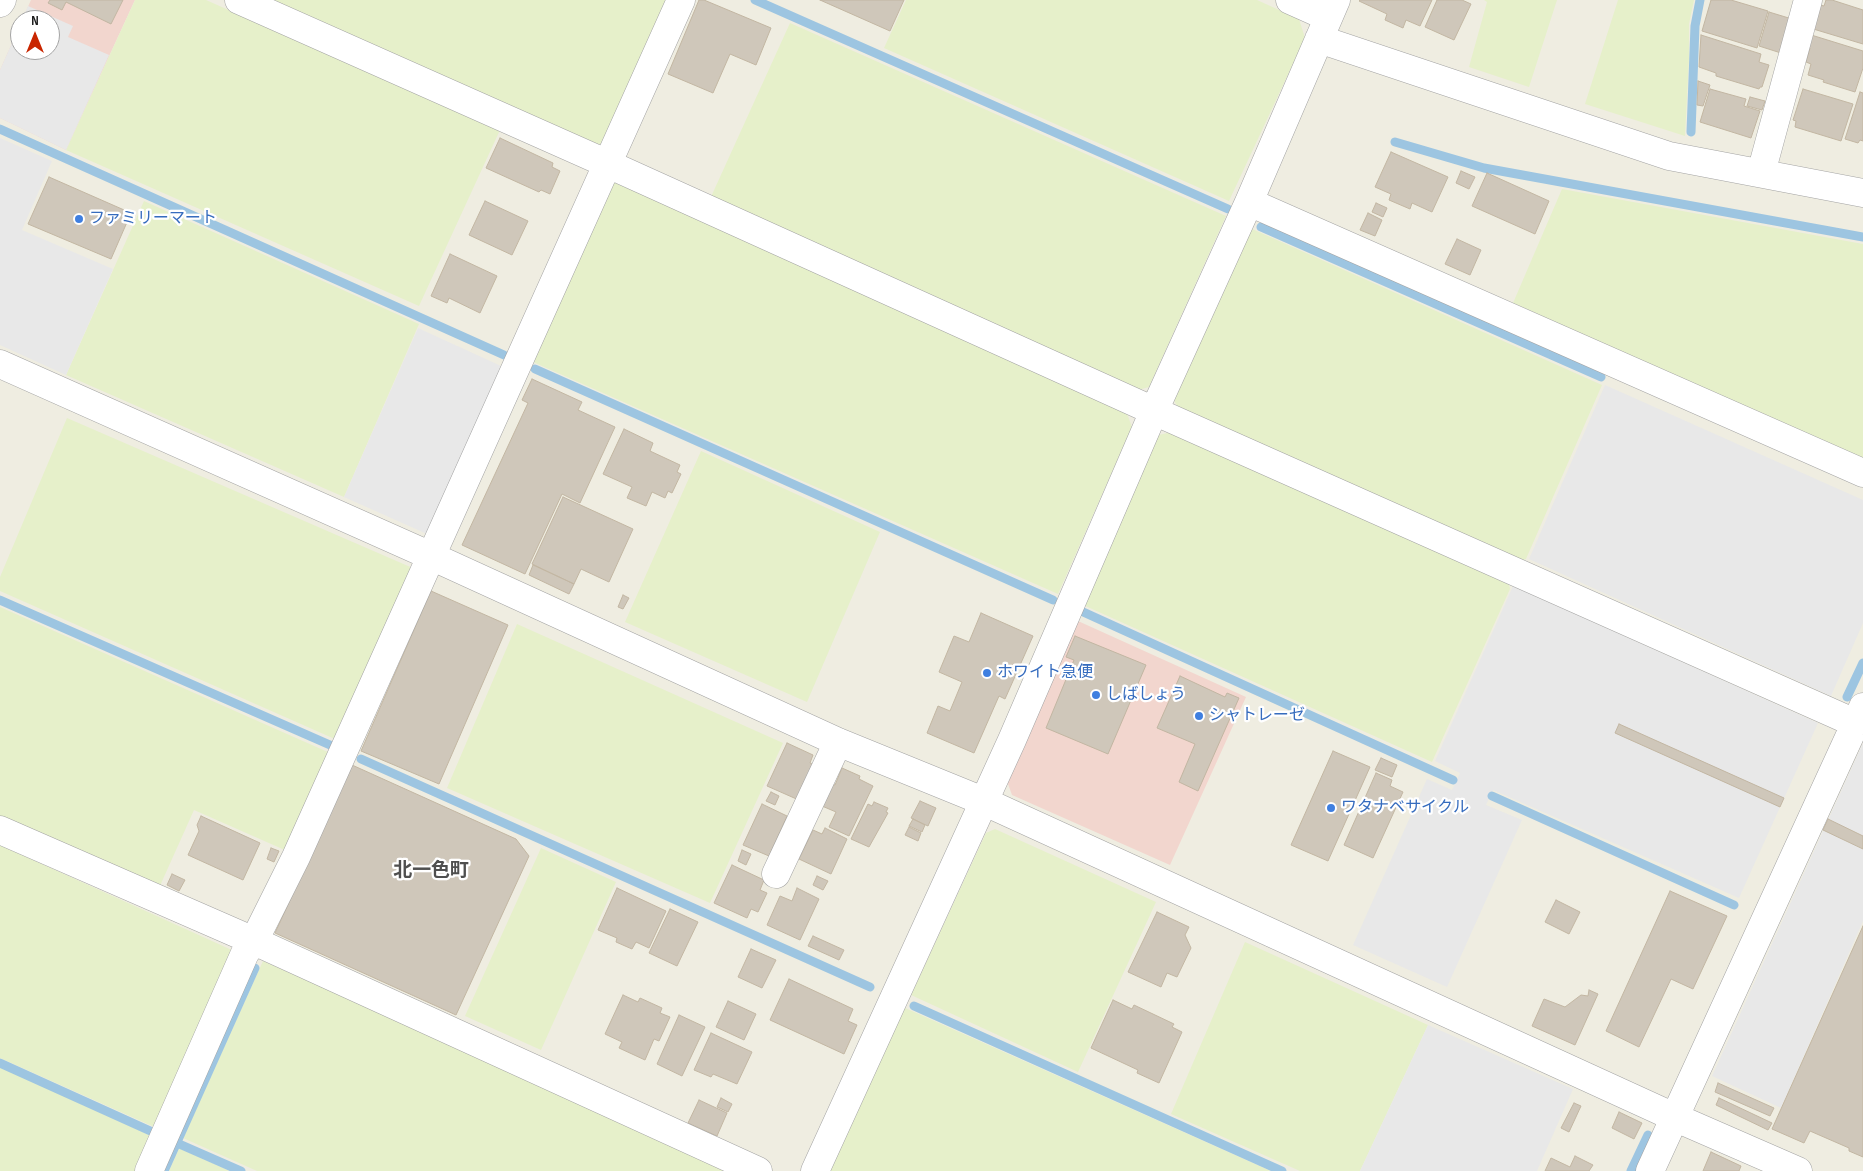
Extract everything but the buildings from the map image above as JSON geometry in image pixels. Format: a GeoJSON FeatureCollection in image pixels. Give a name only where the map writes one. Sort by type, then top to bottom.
{"type":"FeatureCollection","features":[{"type":"Feature","properties":{"kind":"street"},"geometry":{"type":"LineString","coordinates":[[239,0],[608,164],[1154,411],[1859,715],[1650,1171]]}},
{"type":"Feature","properties":{"kind":"street"},"geometry":{"type":"LineString","coordinates":[[149,1171],[245,953],[254,942],[296,857],[681,0]]}},
{"type":"Feature","properties":{"kind":"street"},"geometry":{"type":"LineString","coordinates":[[1290,0],[1328,19],[1669,156],[1863,193]]}},
{"type":"Feature","properties":{"kind":"street"},"geometry":{"type":"LineString","coordinates":[[1761,173],[1808,0]]}},
{"type":"Feature","properties":{"kind":"street"},"geometry":{"type":"LineString","coordinates":[[815,1171],[1012,740],[1154,411],[1249,202],[1328,19]]}},
{"type":"Feature","properties":{"kind":"street"},"geometry":{"type":"LineString","coordinates":[[1249,202],[1863,473]]}},
{"type":"Feature","properties":{"kind":"street"},"geometry":{"type":"LineString","coordinates":[[0,364],[431,556],[838,742],[983,802],[1674,1117],[1798,1171]]}},
{"type":"Feature","properties":{"kind":"street"},"geometry":{"type":"LineString","coordinates":[[776,874],[838,742]]}},
{"type":"Feature","properties":{"kind":"street"},"geometry":{"type":"LineString","coordinates":[[0,830],[254,942],[758,1171]]}},
{"type":"Feature","properties":{"kind":"shaded area"},"geometry":{"type":"Polygon","coordinates":[[[31,0],[135,0],[66,150],[0,118],[0,70],[10,48],[10,60],[60,60],[60,10],[26,10],[31,0]]]}},
{"type":"Feature","properties":{"kind":"shaded area"},"geometry":{"type":"Polygon","coordinates":[[[28,6],[37,10],[26,10],[28,6]]]}},
{"type":"Feature","properties":{"kind":"shaded area"},"geometry":{"type":"Polygon","coordinates":[[[60,20],[73,26],[68,37],[109,55],[66,150],[0,118],[0,70],[10,48],[10,60],[60,60],[60,20]]]}},
{"type":"Feature","properties":{"kind":"shaded area"},"geometry":{"type":"Polygon","coordinates":[[[0,138],[52,161],[22,230],[113,269],[66,375],[0,345],[0,138]]]}},
{"type":"Feature","properties":{"kind":"shaded area"},"geometry":{"type":"Polygon","coordinates":[[[418,328],[501,366],[427,534],[344,497],[418,328]]]}},
{"type":"Feature","properties":{"kind":"shaded area"},"geometry":{"type":"Polygon","coordinates":[[[1605,385],[1863,500],[1863,623],[1831,696],[1529,559],[1605,385]]]}},
{"type":"Feature","properties":{"kind":"shaded area"},"geometry":{"type":"Polygon","coordinates":[[[1513,586],[1818,723],[1739,898],[1493,790],[1486,805],[1522,820],[1447,987],[1353,945],[1427,779],[1452,790],[1460,773],[1435,761],[1513,586]]]}},
{"type":"Feature","properties":{"kind":"shaded area"},"geometry":{"type":"Polygon","coordinates":[[[1078,621],[1246,697],[1170,865],[1012,795],[1007,781],[1078,621]]]}},
{"type":"Feature","properties":{"kind":"shaded area"},"geometry":{"type":"Polygon","coordinates":[[[1863,743],[1863,921],[1781,1108],[1712,1076],[1863,743]]]}},
{"type":"Feature","properties":{"kind":"shaded area"},"geometry":{"type":"Polygon","coordinates":[[[1428,1025],[1573,1089],[1537,1171],[1360,1171],[1428,1025]]]}},
{"type":"Feature","properties":{"kind":"green space"},"geometry":{"type":"Polygon","coordinates":[[[135,0],[206,0],[500,130],[419,306],[66,150],[135,0]]]}},
{"type":"Feature","properties":{"kind":"green space"},"geometry":{"type":"Polygon","coordinates":[[[263,0],[673,0],[605,143],[592,146],[263,0]]]}},
{"type":"Feature","properties":{"kind":"green space"},"geometry":{"type":"Polygon","coordinates":[[[906,0],[1257,0],[1299,19],[1305,38],[1229,201],[884,48],[906,0]]]}},
{"type":"Feature","properties":{"kind":"green space"},"geometry":{"type":"Polygon","coordinates":[[[1484,0],[1557,0],[1529,87],[1469,67],[1487,2],[1484,0]]]}},
{"type":"Feature","properties":{"kind":"green space"},"geometry":{"type":"Polygon","coordinates":[[[1618,0],[1694,0],[1689,24],[1685,136],[1585,104],[1618,0]]]}},
{"type":"Feature","properties":{"kind":"green space"},"geometry":{"type":"Polygon","coordinates":[[[790,23],[1226,216],[1149,387],[1138,390],[710,199],[790,23]]]}},
{"type":"Feature","properties":{"kind":"green space"},"geometry":{"type":"Polygon","coordinates":[[[614,182],[1126,411],[1132,427],[1058,594],[533,362],[614,182]]]}},
{"type":"Feature","properties":{"kind":"green space"},"geometry":{"type":"Polygon","coordinates":[[[1562,189],[1863,244],[1863,461],[1513,303],[1562,189]]]}},
{"type":"Feature","properties":{"kind":"green space"},"geometry":{"type":"Polygon","coordinates":[[[144,201],[419,324],[344,497],[66,375],[144,201]]]}},
{"type":"Feature","properties":{"kind":"green space"},"geometry":{"type":"Polygon","coordinates":[[[1250,228],[1602,385],[1526,559],[1520,561],[1179,409],[1173,399],[1250,228]]]}},
{"type":"Feature","properties":{"kind":"green space"},"geometry":{"type":"Polygon","coordinates":[[[67,418],[415,569],[337,740],[0,591],[0,577],[67,418]]]}},
{"type":"Feature","properties":{"kind":"green space"},"geometry":{"type":"Polygon","coordinates":[[[1172,432],[1509,584],[1510,589],[1432,762],[1081,604],[1159,435],[1172,432]]]}},
{"type":"Feature","properties":{"kind":"green space"},"geometry":{"type":"Polygon","coordinates":[[[701,451],[880,532],[807,702],[625,622],[701,451]]]}},
{"type":"Feature","properties":{"kind":"green space"},"geometry":{"type":"Polygon","coordinates":[[[0,607],[330,753],[287,851],[194,810],[159,888],[0,817],[0,607]]]}},
{"type":"Feature","properties":{"kind":"green space"},"geometry":{"type":"Polygon","coordinates":[[[517,624],[783,743],[710,903],[447,788],[517,624]]]}},
{"type":"Feature","properties":{"kind":"green space"},"geometry":{"type":"Polygon","coordinates":[[[995,829],[1156,902],[1078,1072],[911,995],[986,833],[995,829]]]}},
{"type":"Feature","properties":{"kind":"green space"},"geometry":{"type":"Polygon","coordinates":[[[0,845],[234,951],[161,1130],[0,1058],[0,845]]]}},
{"type":"Feature","properties":{"kind":"green space"},"geometry":{"type":"Polygon","coordinates":[[[541,848],[616,882],[541,1050],[465,1016],[541,848]]]}},
{"type":"Feature","properties":{"kind":"green space"},"geometry":{"type":"Polygon","coordinates":[[[1245,942],[1428,1025],[1360,1171],[1300,1171],[1171,1114],[1245,942]]]}},
{"type":"Feature","properties":{"kind":"green space"},"geometry":{"type":"Polygon","coordinates":[[[263,961],[738,1171],[257,1171],[183,1138],[263,961]]]}},
{"type":"Feature","properties":{"kind":"green space"},"geometry":{"type":"Polygon","coordinates":[[[903,1007],[1271,1171],[830,1171],[903,1007]]]}},
{"type":"Feature","properties":{"kind":"green space"},"geometry":{"type":"Polygon","coordinates":[[[0,1067],[158,1139],[144,1171],[0,1171],[0,1067]]]}},
{"type":"Feature","properties":{"kind":"green space"},"geometry":{"type":"Polygon","coordinates":[[[179,1148],[230,1171],[169,1171],[179,1148]]]}},
{"type":"Feature","properties":{"kind":"waterway"},"geometry":{"type":"LineString","coordinates":[[755,0],[1228,209]]}},
{"type":"Feature","properties":{"kind":"waterway"},"geometry":{"type":"LineString","coordinates":[[1691,132],[1695,26],[1700,0]]}},
{"type":"Feature","properties":{"kind":"waterway"},"geometry":{"type":"LineString","coordinates":[[0,129],[504,355]]}},
{"type":"Feature","properties":{"kind":"waterway"},"geometry":{"type":"LineString","coordinates":[[1395,142],[1484,168],[1863,237]]}},
{"type":"Feature","properties":{"kind":"waterway"},"geometry":{"type":"LineString","coordinates":[[1261,227],[1601,377]]}},
{"type":"Feature","properties":{"kind":"waterway"},"geometry":{"type":"LineString","coordinates":[[535,369],[1053,600]]}},
{"type":"Feature","properties":{"kind":"waterway"},"geometry":{"type":"LineString","coordinates":[[0,600],[330,745]]}},
{"type":"Feature","properties":{"kind":"waterway"},"geometry":{"type":"LineString","coordinates":[[1081,611],[1453,780]]}},
{"type":"Feature","properties":{"kind":"waterway"},"geometry":{"type":"LineString","coordinates":[[1847,697],[1863,663]]}},
{"type":"Feature","properties":{"kind":"waterway"},"geometry":{"type":"LineString","coordinates":[[361,759],[870,987]]}},
{"type":"Feature","properties":{"kind":"waterway"},"geometry":{"type":"LineString","coordinates":[[1492,796],[1734,905]]}},
{"type":"Feature","properties":{"kind":"waterway"},"geometry":{"type":"LineString","coordinates":[[164,1171],[255,968]]}},
{"type":"Feature","properties":{"kind":"waterway"},"geometry":{"type":"LineString","coordinates":[[914,1006],[1282,1171]]}},
{"type":"Feature","properties":{"kind":"waterway"},"geometry":{"type":"LineString","coordinates":[[0,1063],[157,1134]]}},
{"type":"Feature","properties":{"kind":"waterway"},"geometry":{"type":"LineString","coordinates":[[1631,1171],[1648,1135]]}},
{"type":"Feature","properties":{"kind":"waterway"},"geometry":{"type":"LineString","coordinates":[[177,1143],[241,1171]]}},
{"type":"Feature","properties":{"kind":"place","name":"ファミリーマート"},"geometry":{"type":"Point","coordinates":[79,219]}},
{"type":"Feature","properties":{"kind":"place","name":"ホワイト急便"},"geometry":{"type":"Point","coordinates":[987,673]}},
{"type":"Feature","properties":{"kind":"place","name":"しばしょう"},"geometry":{"type":"Point","coordinates":[1096,695]}},
{"type":"Feature","properties":{"kind":"place","name":"シャトレーゼ"},"geometry":{"type":"Point","coordinates":[1199,716]}},
{"type":"Feature","properties":{"kind":"place","name":"ワタナベサイクル"},"geometry":{"type":"Point","coordinates":[1331,808]}},
{"type":"Feature","properties":{"kind":"district","name":"北一色町"},"geometry":{"type":"Point","coordinates":[431,871]}}]}
